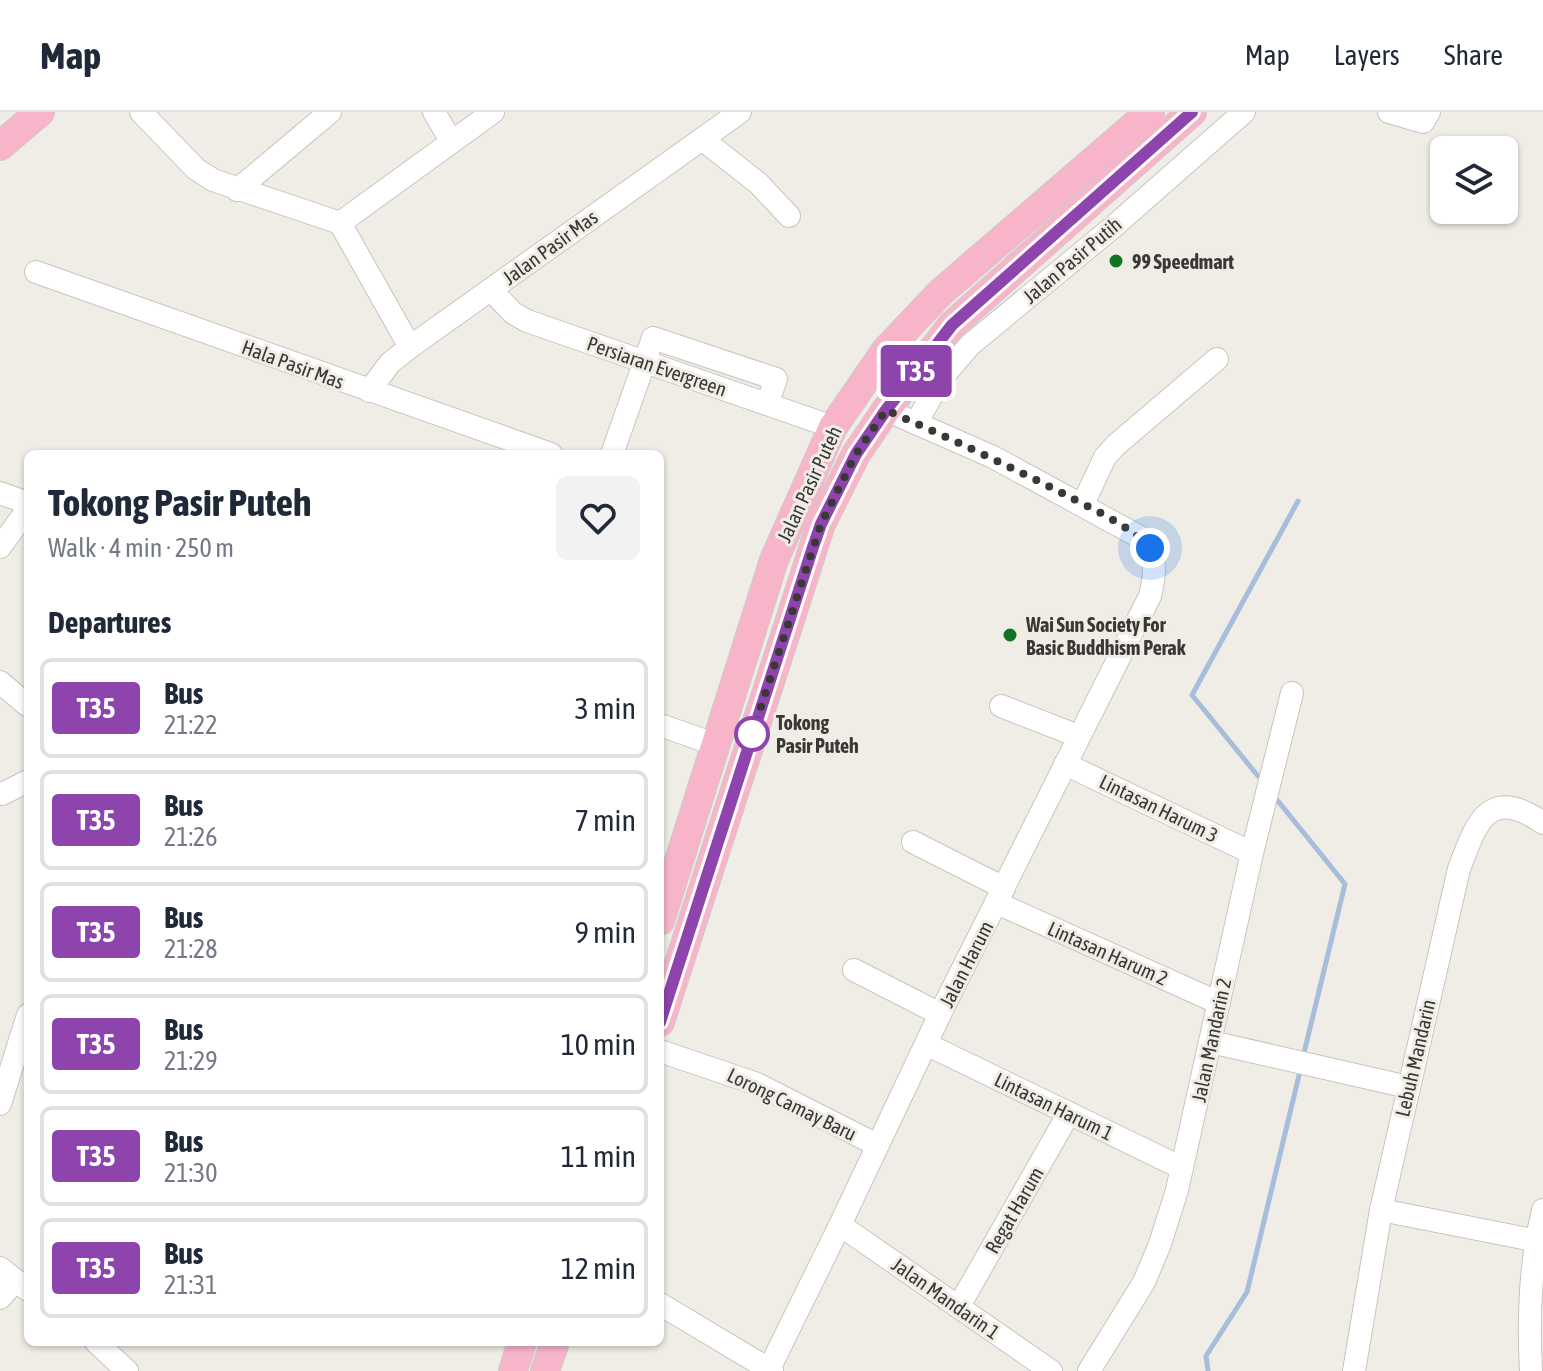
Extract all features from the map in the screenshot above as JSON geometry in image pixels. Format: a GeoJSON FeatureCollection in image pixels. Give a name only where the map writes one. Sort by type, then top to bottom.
{"type":"FeatureCollection","features":[{"type":"Feature","properties":{"kind":"main road"},"geometry":{"type":"LineString","coordinates":[[0,146],[40,112]]}},
{"type":"Feature","properties":{"kind":"main road"},"geometry":{"type":"LineString","coordinates":[[1145,117],[1151,122],[1170,112]]}},
{"type":"Feature","properties":{"kind":"main road","name":"Jalan Pasir Puteh"},"geometry":{"type":"LineString","coordinates":[[664,1010],[821,524],[856,454],[952,325],[1192,112]]}},
{"type":"Feature","properties":{"kind":"main road","name":"Jalan Pasir Puteh"},"geometry":{"type":"LineString","coordinates":[[664,909],[774,560],[833,427],[886,350],[940,293],[1145,117]]}},
{"type":"Feature","properties":{"kind":"main road"},"geometry":{"type":"LineString","coordinates":[[513,1371],[521,1346]]}},
{"type":"Feature","properties":{"kind":"main road"},"geometry":{"type":"LineString","coordinates":[[545,1371],[554,1346]]}},
{"type":"Feature","properties":{"kind":"street"},"geometry":{"type":"LineString","coordinates":[[141,112],[196,169],[237,190],[340,223],[410,347]]}},
{"type":"Feature","properties":{"kind":"street"},"geometry":{"type":"LineString","coordinates":[[237,190],[330,112]]}},
{"type":"Feature","properties":{"kind":"street"},"geometry":{"type":"LineString","coordinates":[[434,112],[451,141]]}},
{"type":"Feature","properties":{"kind":"street"},"geometry":{"type":"LineString","coordinates":[[340,223],[493,112]]}},
{"type":"Feature","properties":{"kind":"street","name":"Jalan Pasir Mas"},"geometry":{"type":"LineString","coordinates":[[369,391],[390,363],[410,347],[740,112]]}},
{"type":"Feature","properties":{"kind":"street","name":"Jalan Pasir Putih"},"geometry":{"type":"LineString","coordinates":[[916,423],[942,378],[970,345],[1113,227],[1244,112]]}},
{"type":"Feature","properties":{"kind":"street"},"geometry":{"type":"LineString","coordinates":[[1389,112],[1423,122],[1429,112]]}},
{"type":"Feature","properties":{"kind":"street"},"geometry":{"type":"LineString","coordinates":[[702,139],[758,183],[789,216]]}},
{"type":"Feature","properties":{"kind":"street"},"geometry":{"type":"LineString","coordinates":[[1091,202],[1113,227]]}},
{"type":"Feature","properties":{"kind":"street","name":"Hala Pasir Mas"},"geometry":{"type":"LineString","coordinates":[[36,272],[539,450]]}},
{"type":"Feature","properties":{"kind":"street","name":"Persiaran Evergreen"},"geometry":{"type":"LineString","coordinates":[[491,290],[513,313],[527,321],[833,427]]}},
{"type":"Feature","properties":{"kind":"street"},"geometry":{"type":"LineString","coordinates":[[886,410],[993,457],[1083,504],[1105,457],[1116,445],[1217,359]]}},
{"type":"Feature","properties":{"kind":"street"},"geometry":{"type":"LineString","coordinates":[[613,450],[645,362]]}},
{"type":"Feature","properties":{"kind":"street"},"geometry":{"type":"LineString","coordinates":[[0,493],[24,502]]}},
{"type":"Feature","properties":{"kind":"street","name":"Jalan Harum"},"geometry":{"type":"LineString","coordinates":[[770,1370],[940,1014],[1150,596],[1155,575],[1150,548],[1140,537],[1083,504]]}},
{"type":"Feature","properties":{"kind":"street"},"geometry":{"type":"LineString","coordinates":[[0,547],[24,514]]}},
{"type":"Feature","properties":{"kind":"street"},"geometry":{"type":"LineString","coordinates":[[0,682],[24,702]]}},
{"type":"Feature","properties":{"kind":"street","name":"Jalan Mandarin 2"},"geometry":{"type":"LineString","coordinates":[[1089,1371],[1152,1265],[1182,1168],[1252,853],[1292,693]]}},
{"type":"Feature","properties":{"kind":"street"},"geometry":{"type":"LineString","coordinates":[[1001,706],[1078,736]]}},
{"type":"Feature","properties":{"kind":"street"},"geometry":{"type":"LineString","coordinates":[[664,726],[717,745]]}},
{"type":"Feature","properties":{"kind":"street","name":"Lintasan Harum 3"},"geometry":{"type":"LineString","coordinates":[[1065,764],[1252,853]]}},
{"type":"Feature","properties":{"kind":"street"},"geometry":{"type":"LineString","coordinates":[[2,794],[24,783]]}},
{"type":"Feature","properties":{"kind":"street","name":"Lebuh Mandarin"},"geometry":{"type":"LineString","coordinates":[[1354,1371],[1381,1210],[1459,869],[1474,828],[1482,816],[1495,809],[1511,808],[1530,814],[1543,823]]}},
{"type":"Feature","properties":{"kind":"street","name":"Lintasan Harum 2"},"geometry":{"type":"LineString","coordinates":[[913,842],[1000,896],[1219,1003]]}},
{"type":"Feature","properties":{"kind":"street"},"geometry":{"type":"LineString","coordinates":[[854,970],[940,1014]]}},
{"type":"Feature","properties":{"kind":"street"},"geometry":{"type":"LineString","coordinates":[[0,1104],[24,1028]]}},
{"type":"Feature","properties":{"kind":"street"},"geometry":{"type":"LineString","coordinates":[[1211,1042],[1408,1087]]}},
{"type":"Feature","properties":{"kind":"street","name":"Lintasan Harum 1"},"geometry":{"type":"LineString","coordinates":[[926,1044],[1182,1168]]}},
{"type":"Feature","properties":{"kind":"street","name":"Lorong Camay Baru"},"geometry":{"type":"LineString","coordinates":[[664,1052],[757,1084],[877,1145]]}},
{"type":"Feature","properties":{"kind":"street","name":"Regat Harum"},"geometry":{"type":"LineString","coordinates":[[959,1306],[1069,1113]]}},
{"type":"Feature","properties":{"kind":"street"},"geometry":{"type":"LineString","coordinates":[[1381,1210],[1540,1240]]}},
{"type":"Feature","properties":{"kind":"street"},"geometry":{"type":"LineString","coordinates":[[1531,1371],[1529,1324],[1543,1210]]}},
{"type":"Feature","properties":{"kind":"street","name":"Jalan Mandarin 1"},"geometry":{"type":"LineString","coordinates":[[840,1225],[1051,1371]]}},
{"type":"Feature","properties":{"kind":"street"},"geometry":{"type":"LineString","coordinates":[[0,1298],[14,1280]]}},
{"type":"Feature","properties":{"kind":"street"},"geometry":{"type":"LineString","coordinates":[[664,1306],[770,1370]]}},
{"type":"Feature","properties":{"kind":"street"},"geometry":{"type":"LineString","coordinates":[[99,1346],[116,1368]]}},
{"type":"Feature","properties":{"kind":"waterway"},"geometry":{"type":"LineString","coordinates":[[1258,776],[1192,695],[1298,501]]}},
{"type":"Feature","properties":{"kind":"waterway"},"geometry":{"type":"LineString","coordinates":[[1278,801],[1345,884],[1303,1057]]}},
{"type":"Feature","properties":{"kind":"waterway"},"geometry":{"type":"LineString","coordinates":[[1208,1371],[1206,1356],[1247,1292],[1301,1067]]}},
{"type":"Feature","properties":{"kind":"bus line","name":"T35"},"geometry":{"type":"LineString","coordinates":[[664,1009],[794,602],[821,524],[856,454],[952,325],[1192,112]]}},
{"type":"Feature","properties":{"kind":"place","name":"99 Speedmart"},"geometry":{"type":"Point","coordinates":[1116,261]}},
{"type":"Feature","properties":{"kind":"place","name":"Wai Sun Society For Basic Buddhism Perak"},"geometry":{"type":"Point","coordinates":[1010,635]}},
{"type":"Feature","properties":{"kind":"place","name":"Tokong Pasir Puteh"},"geometry":{"type":"Point","coordinates":[752,734]}},
{"type":"Feature","properties":{"kind":"route"},"geometry":{"type":"LineString","coordinates":[[752,734],[821,524],[856,454],[886,410],[993,457],[1083,504],[1140,537],[1150,548]]}}]}
